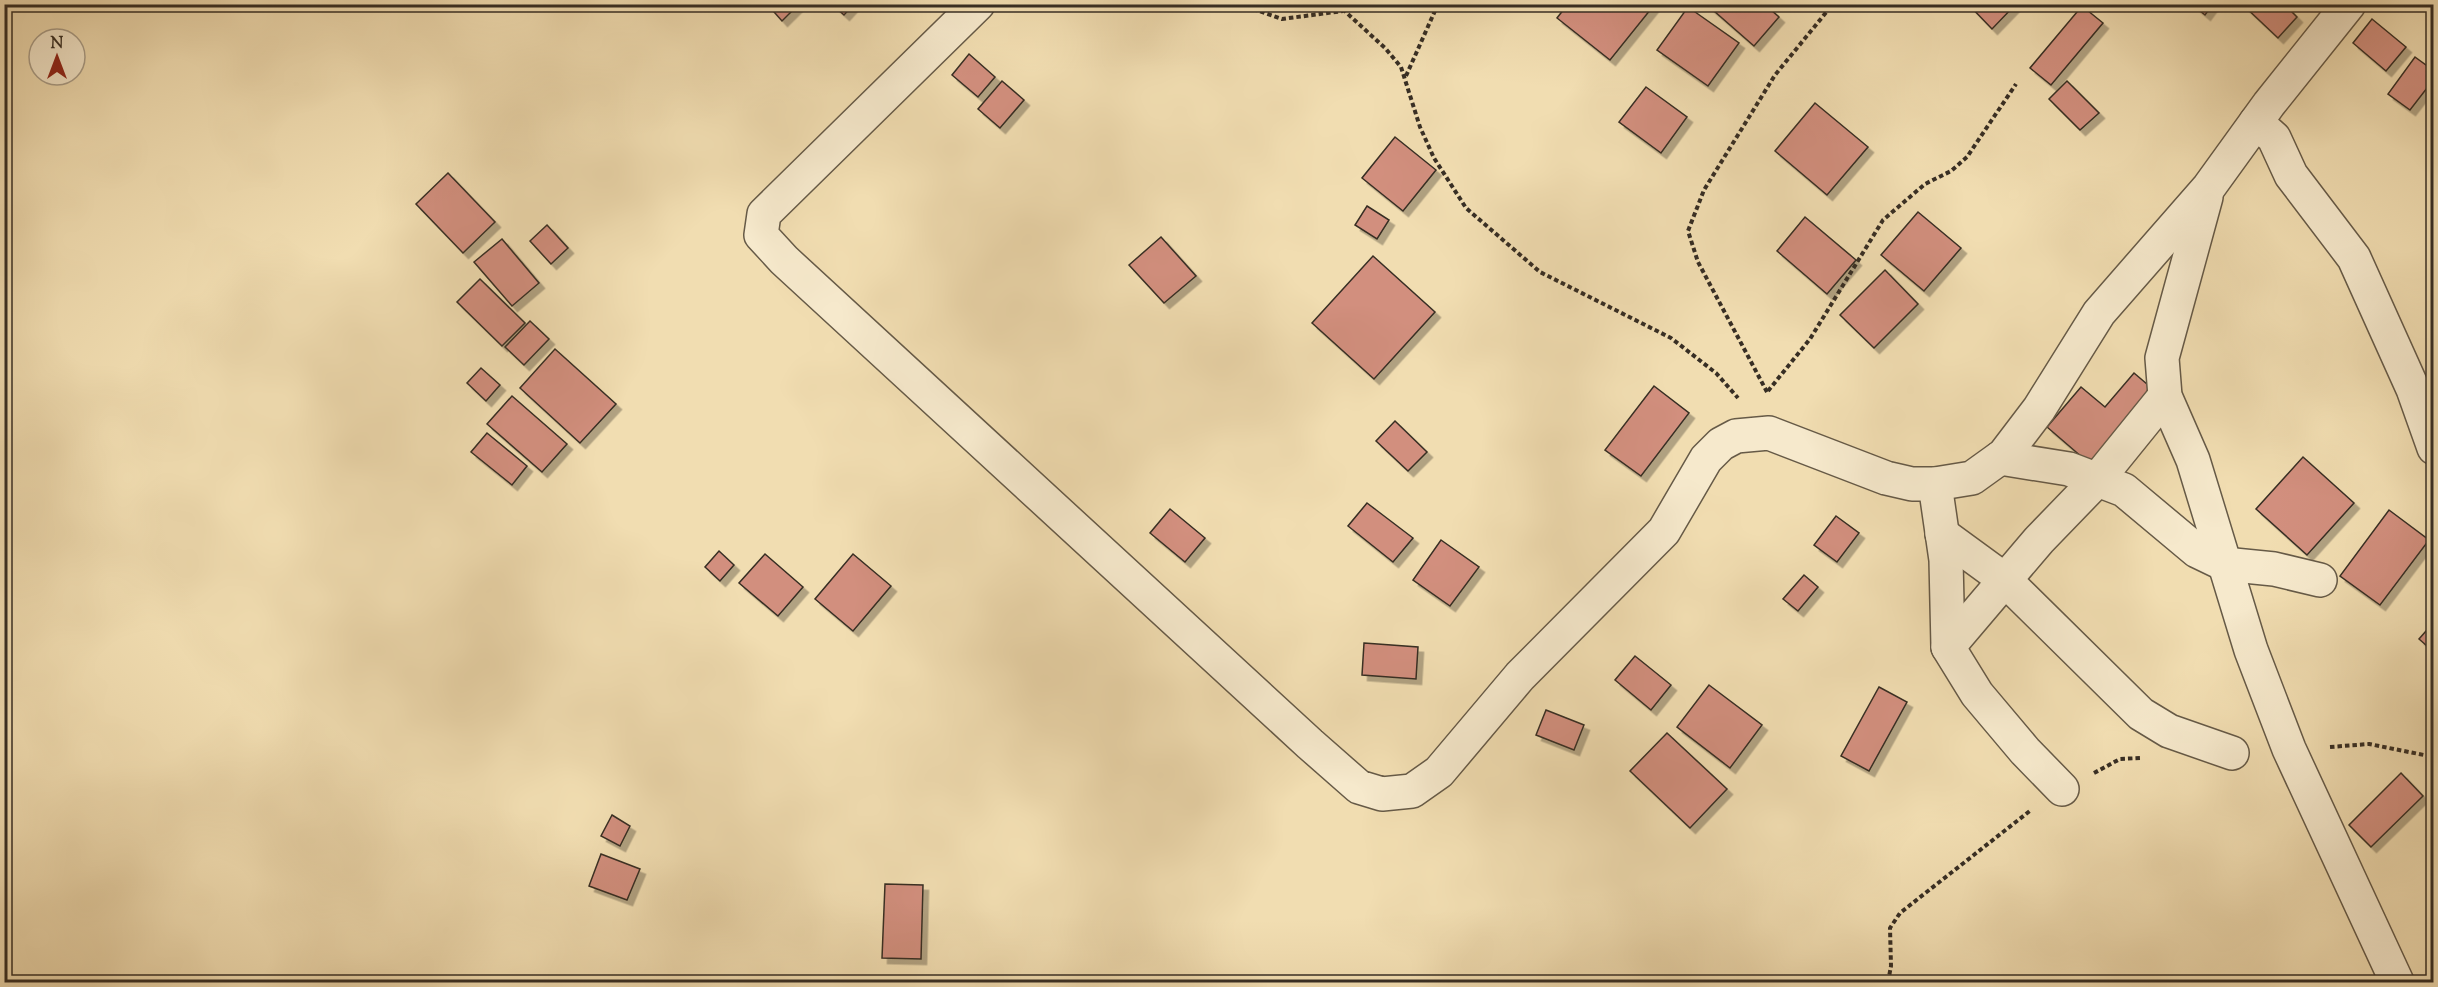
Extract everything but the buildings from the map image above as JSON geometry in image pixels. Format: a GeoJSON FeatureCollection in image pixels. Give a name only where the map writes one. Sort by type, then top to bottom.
{"type":"FeatureCollection","features":[{"type":"Feature","properties":{"kind":"street"},"geometry":{"type":"LineString","coordinates":[[978,4],[764,214],[761,236],[784,260],[1133,583],[1359,787],[1382,794],[1412,791],[1439,772],[1521,676],[1664,531],[1706,459],[1721,444],[1760,423],[1886,478],[1912,484],[1935,484],[1972,478],[2000,458],[2039,409],[2099,313],[2209,187],[2349,4]]}},
{"type":"Feature","properties":{"kind":"street"},"geometry":{"type":"LineString","coordinates":[[2256,123],[2274,138],[2291,175],[2354,258],[2413,389],[2433,448]]}},
{"type":"Feature","properties":{"kind":"street"},"geometry":{"type":"LineString","coordinates":[[2209,187],[2163,358],[2165,396],[2193,460],[2251,651],[2289,749],[2397,982]]}},
{"type":"Feature","properties":{"kind":"street"},"geometry":{"type":"LineString","coordinates":[[1948,646],[2039,540],[2097,480],[2165,396]]}},
{"type":"Feature","properties":{"kind":"street"},"geometry":{"type":"LineString","coordinates":[[2000,458],[2069,469],[2124,490],[2197,551],[2224,564],[2274,569],[2320,580]]}},
{"type":"Feature","properties":{"kind":"street"},"geometry":{"type":"LineString","coordinates":[[1935,484],[1946,560],[1948,646],[1977,694],[2025,751],[2062,789]]}},
{"type":"Feature","properties":{"kind":"street"},"geometry":{"type":"LineString","coordinates":[[1942,534],[2005,580],[2141,714],[2169,731],[2232,753]]}},
{"type":"Feature","properties":{"kind":"path"},"geometry":{"type":"LineString","coordinates":[[1239,4],[1282,19],[1343,11]]}},
{"type":"Feature","properties":{"kind":"path"},"geometry":{"type":"LineString","coordinates":[[1337,4],[1385,48],[1401,67],[1420,127],[1434,158],[1466,208],[1540,272],[1671,338],[1716,373],[1760,423]]}},
{"type":"Feature","properties":{"kind":"path"},"geometry":{"type":"LineString","coordinates":[[1405,76],[1438,4]]}},
{"type":"Feature","properties":{"kind":"path"},"geometry":{"type":"LineString","coordinates":[[1767,392],[1698,262],[1688,231],[1704,190],[1775,75],[1833,4]]}},
{"type":"Feature","properties":{"kind":"path"},"geometry":{"type":"LineString","coordinates":[[1760,423],[1767,392],[1810,339],[1883,220],[1925,184],[1951,171],[1967,157],[2016,84]]}},
{"type":"Feature","properties":{"kind":"path"},"geometry":{"type":"LineString","coordinates":[[2289,749],[2368,744],[2433,757]]}},
{"type":"Feature","properties":{"kind":"path"},"geometry":{"type":"LineString","coordinates":[[1888,982],[1891,966],[1890,928],[1900,913],[2047,797],[2120,759],[2143,758]]}}]}
